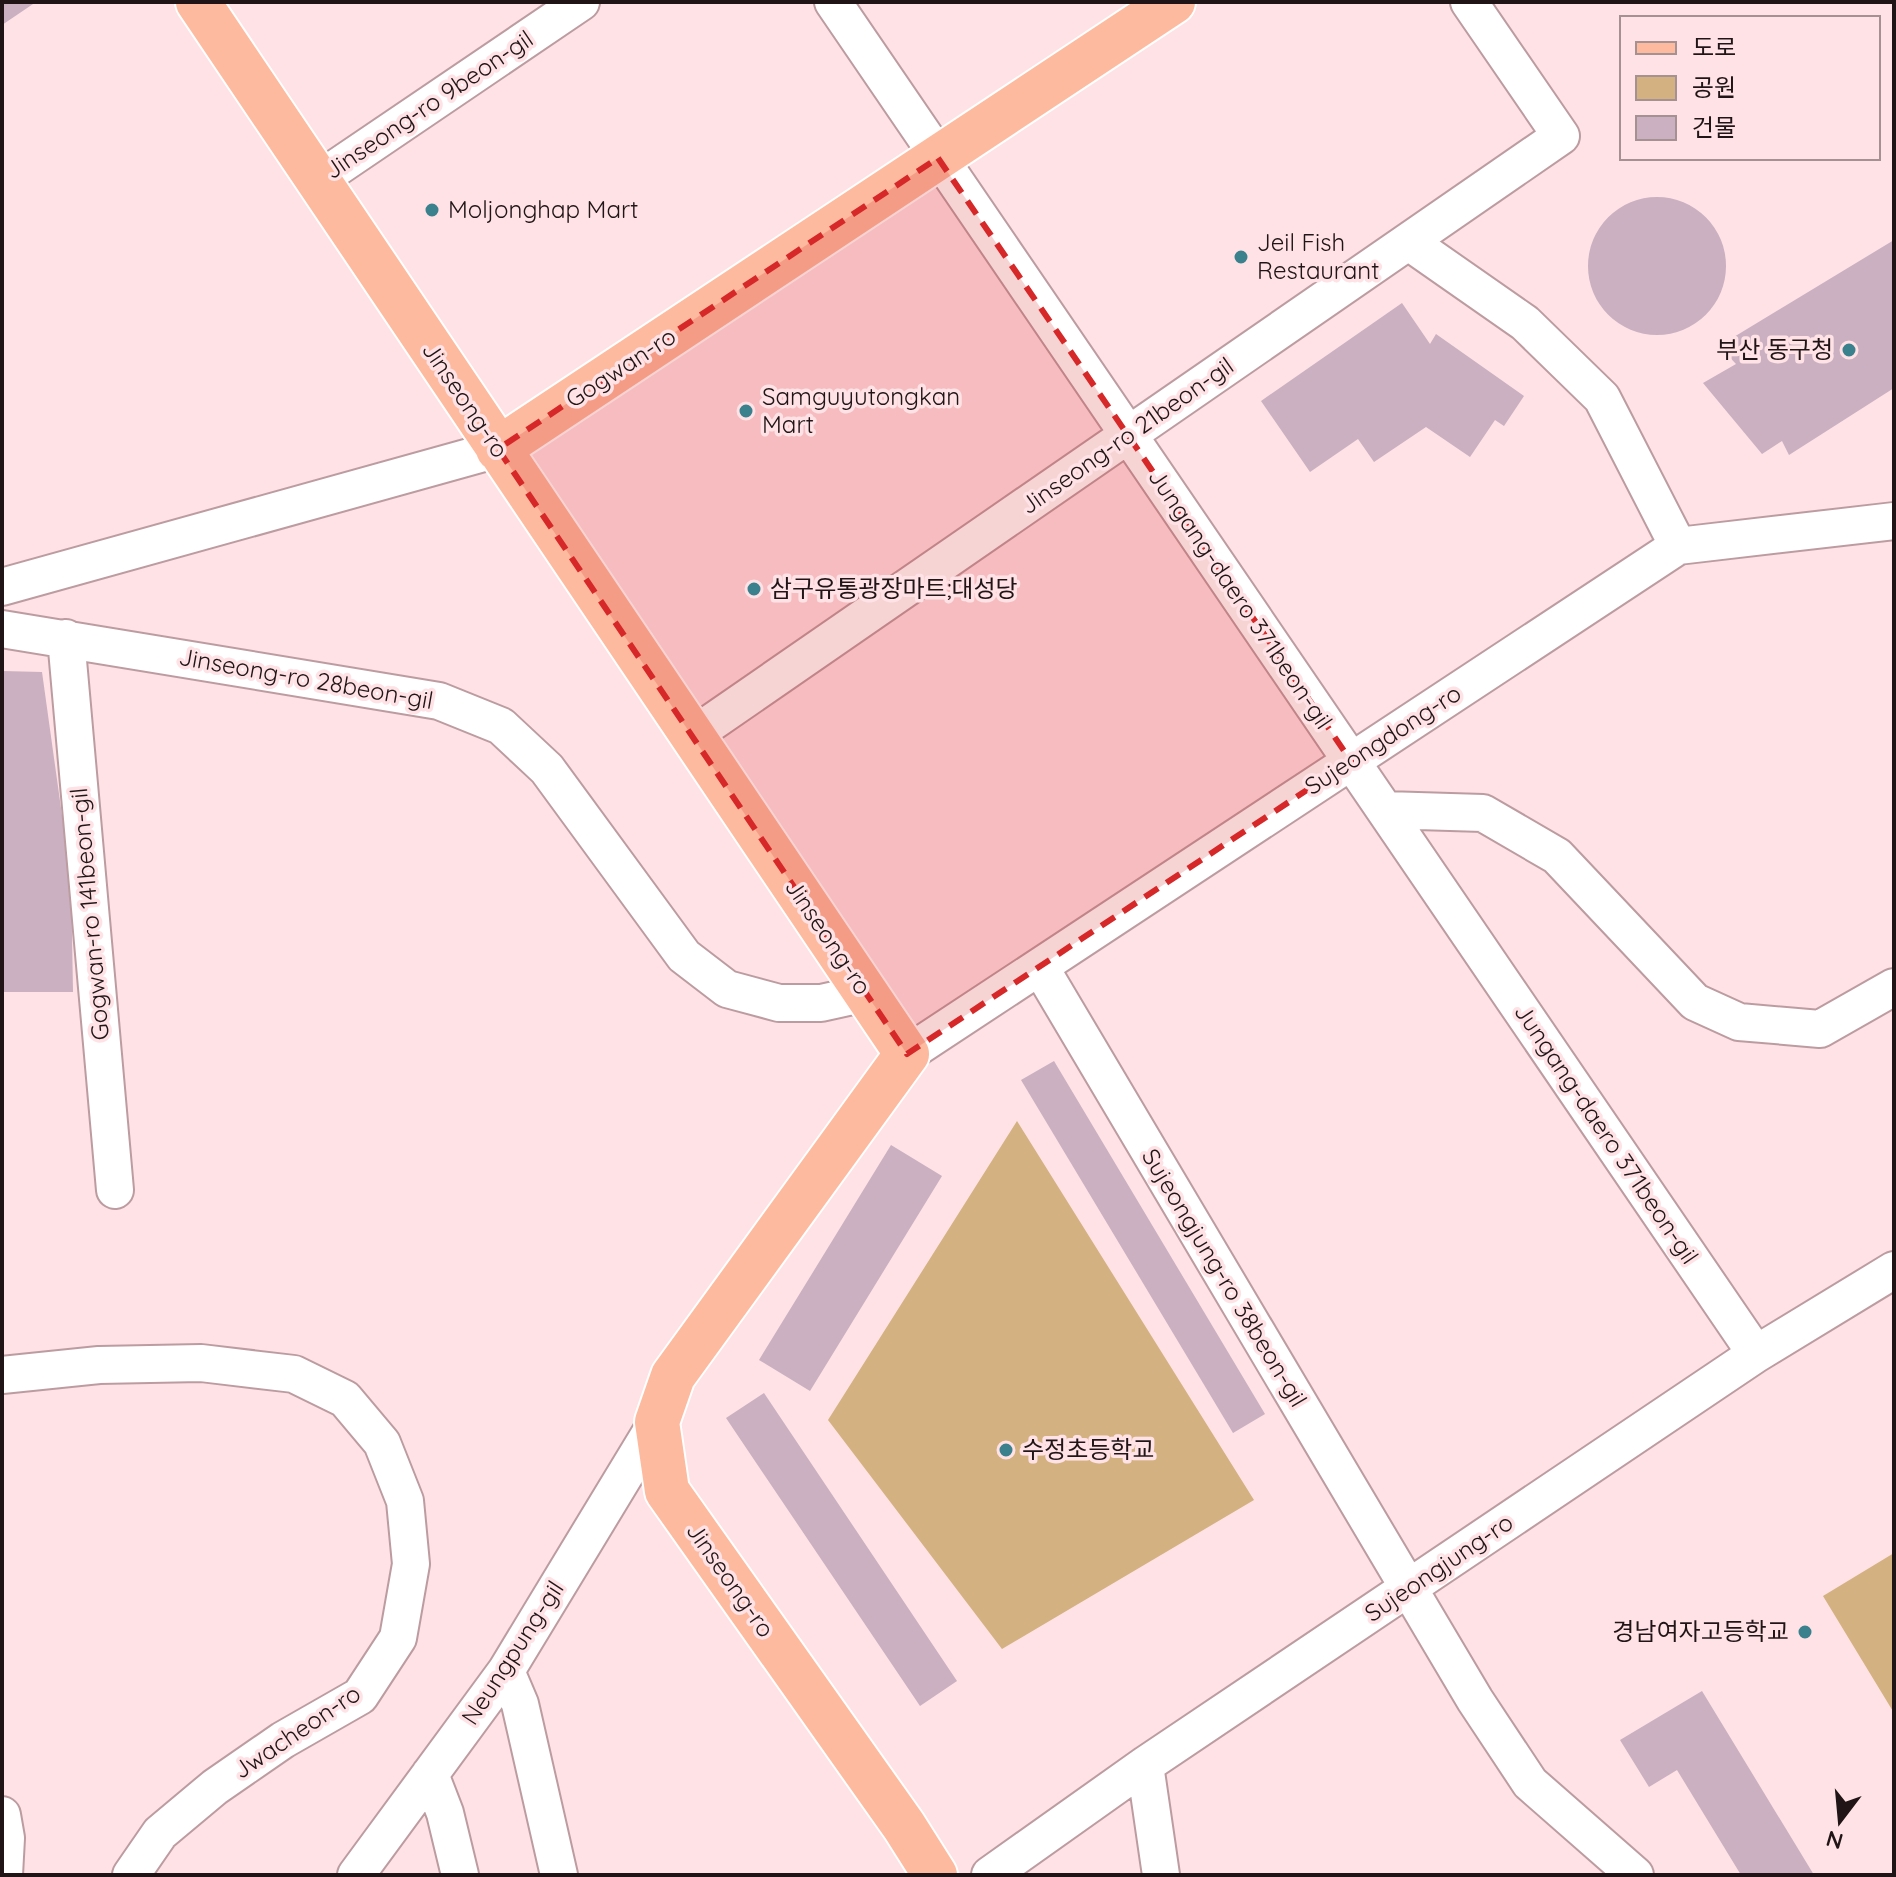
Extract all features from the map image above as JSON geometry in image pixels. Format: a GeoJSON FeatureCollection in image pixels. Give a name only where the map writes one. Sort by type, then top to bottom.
{"type":"FeatureCollection","features":[{"type":"Feature","properties":{"kind":"main road","name":"Jinseong-ro"},"geometry":{"type":"LineString","coordinates":[[198,2],[907,1054],[673,1376],[657,1422],[667,1491],[904,1826],[935,1875]]}},
{"type":"Feature","properties":{"kind":"main road","name":"Gogwan-ro"},"geometry":{"type":"LineString","coordinates":[[498,449],[1173,2]]}},
{"type":"Feature","properties":{"kind":"street","name":"Jinseong-ro 9beon-gil"},"geometry":{"type":"LineString","coordinates":[[317,181],[581,2]]}},
{"type":"Feature","properties":{"kind":"street","name":"Jungang-daero 371beon-gil"},"geometry":{"type":"LineString","coordinates":[[833,2],[1756,1354]]}},
{"type":"Feature","properties":{"kind":"street","name":"Jinseong-ro 21beon-gil"},"geometry":{"type":"LineString","coordinates":[[692,736],[1561,136],[1469,2]]}},
{"type":"Feature","properties":{"kind":"street"},"geometry":{"type":"LineString","coordinates":[[1409,242],[1525,323],[1602,398],[1678,546]]}},
{"type":"Feature","properties":{"kind":"street","name":"Gogwan-ro"},"geometry":{"type":"LineString","coordinates":[[2,587],[498,449]]}},
{"type":"Feature","properties":{"kind":"street","name":"Sujeongdong-ro"},"geometry":{"type":"LineString","coordinates":[[907,1054],[1678,546],[1894,521]]}},
{"type":"Feature","properties":{"kind":"street","name":"Jinseong-ro 28beon-gil"},"geometry":{"type":"LineString","coordinates":[[2,629],[439,701],[501,726],[547,769],[684,956],[727,989],[779,1003],[821,1003],[866,993]]}},
{"type":"Feature","properties":{"kind":"street","name":"Gogwan-ro 141beon-gil"},"geometry":{"type":"LineString","coordinates":[[66,638],[115,1190]]}},
{"type":"Feature","properties":{"kind":"street"},"geometry":{"type":"LineString","coordinates":[[1385,810],[1483,813],[1557,856],[1695,1002],[1739,1022],[1820,1029],[1894,987]]}},
{"type":"Feature","properties":{"kind":"street","name":"Sujeongjung-ro 38beon-gil"},"geometry":{"type":"LineString","coordinates":[[1040,967],[1475,1700],[1530,1783],[1635,1875]]}},
{"type":"Feature","properties":{"kind":"street","name":"Sujeongjung-ro"},"geometry":{"type":"LineString","coordinates":[[990,1875],[1145,1765],[1756,1354],[1894,1270]]}},
{"type":"Feature","properties":{"kind":"street","name":"Jwacheon-ro"},"geometry":{"type":"LineString","coordinates":[[2,1375],[99,1365],[201,1363],[294,1374],[345,1399],[382,1443],[405,1501],[411,1564],[398,1638],[360,1696],[283,1740],[215,1787],[160,1833],[131,1875]]}},
{"type":"Feature","properties":{"kind":"street","name":"Neungpung-gil"},"geometry":{"type":"LineString","coordinates":[[356,1875],[506,1671],[657,1422]]}},
{"type":"Feature","properties":{"kind":"street"},"geometry":{"type":"LineString","coordinates":[[506,1671],[520,1704],[559,1875]]}},
{"type":"Feature","properties":{"kind":"street"},"geometry":{"type":"LineString","coordinates":[[1145,1765],[1161,1875]]}},
{"type":"Feature","properties":{"kind":"street"},"geometry":{"type":"LineString","coordinates":[[430,1774],[445,1813],[460,1875]]}},
{"type":"Feature","properties":{"kind":"street"},"geometry":{"type":"LineString","coordinates":[[2,1815],[6,1838],[4,1875]]}},
{"type":"Feature","properties":{"kind":"highlighted area"},"geometry":{"type":"Polygon","coordinates":[[[938,158],[1351,761],[907,1054],[498,449],[938,158]]]}},
{"type":"Feature","properties":{"kind":"green space"},"geometry":{"type":"Polygon","coordinates":[[[1017,1121],[1254,1500],[1002,1649],[828,1420],[1017,1121]]]}},
{"type":"Feature","properties":{"kind":"green space"},"geometry":{"type":"Polygon","coordinates":[[[1894,1553],[1894,1713],[1823,1596],[1894,1553]]]}},
{"type":"Feature","properties":{"kind":"building"},"geometry":{"type":"Polygon","coordinates":[[[2,2],[36,2],[2,25],[2,2]]]}},
{"type":"Feature","properties":{"kind":"building"},"geometry":{"type":"Polygon","coordinates":[[[1657,197],[1683,202],[1706,217],[1721,240],[1726,266],[1721,292],[1706,315],[1683,330],[1657,335],[1631,330],[1608,315],[1593,292],[1588,266],[1593,240],[1608,217],[1631,202],[1657,197]]]}},
{"type":"Feature","properties":{"kind":"building"},"geometry":{"type":"Polygon","coordinates":[[[1894,240],[1894,388],[1789,455],[1782,441],[1762,454],[1703,383],[1736,364],[1719,346],[1894,240]]]}},
{"type":"Feature","properties":{"kind":"building"},"geometry":{"type":"Polygon","coordinates":[[[1402,303],[1430,344],[1436,334],[1524,396],[1504,426],[1495,420],[1470,457],[1426,427],[1374,462],[1358,439],[1310,472],[1261,401],[1402,303]]]}},
{"type":"Feature","properties":{"kind":"building"},"geometry":{"type":"Polygon","coordinates":[[[2,671],[42,672],[71,880],[73,992],[2,992],[2,671]]]}},
{"type":"Feature","properties":{"kind":"building"},"geometry":{"type":"Polygon","coordinates":[[[1054,1061],[1265,1414],[1233,1433],[1021,1080],[1054,1061]]]}},
{"type":"Feature","properties":{"kind":"building"},"geometry":{"type":"Polygon","coordinates":[[[891,1145],[942,1176],[810,1391],[759,1360],[891,1145]]]}},
{"type":"Feature","properties":{"kind":"building"},"geometry":{"type":"Polygon","coordinates":[[[764,1393],[957,1681],[920,1706],[726,1418],[764,1393]]]}},
{"type":"Feature","properties":{"kind":"building"},"geometry":{"type":"Polygon","coordinates":[[[1702,1691],[1814,1875],[1741,1875],[1677,1770],[1649,1787],[1620,1740],[1702,1691]]]}},
{"type":"Feature","properties":{"kind":"place","name":"Moljonghap Mart"},"geometry":{"type":"Point","coordinates":[432,210]}},
{"type":"Feature","properties":{"kind":"place","name":"Jeil Fish Restaurant"},"geometry":{"type":"Point","coordinates":[1241,257]}},
{"type":"Feature","properties":{"kind":"place","name":"부산 동구청"},"geometry":{"type":"Point","coordinates":[1849,350]}},
{"type":"Feature","properties":{"kind":"place","name":"Samguyutongkan Mart"},"geometry":{"type":"Point","coordinates":[746,411]}},
{"type":"Feature","properties":{"kind":"place","name":"삼구유통광장마트;대성당"},"geometry":{"type":"Point","coordinates":[754,589]}},
{"type":"Feature","properties":{"kind":"place","name":"수정초등학교"},"geometry":{"type":"Point","coordinates":[1006,1450]}},
{"type":"Feature","properties":{"kind":"place","name":"경남여자고등학교"},"geometry":{"type":"Point","coordinates":[1805,1632]}}]}
